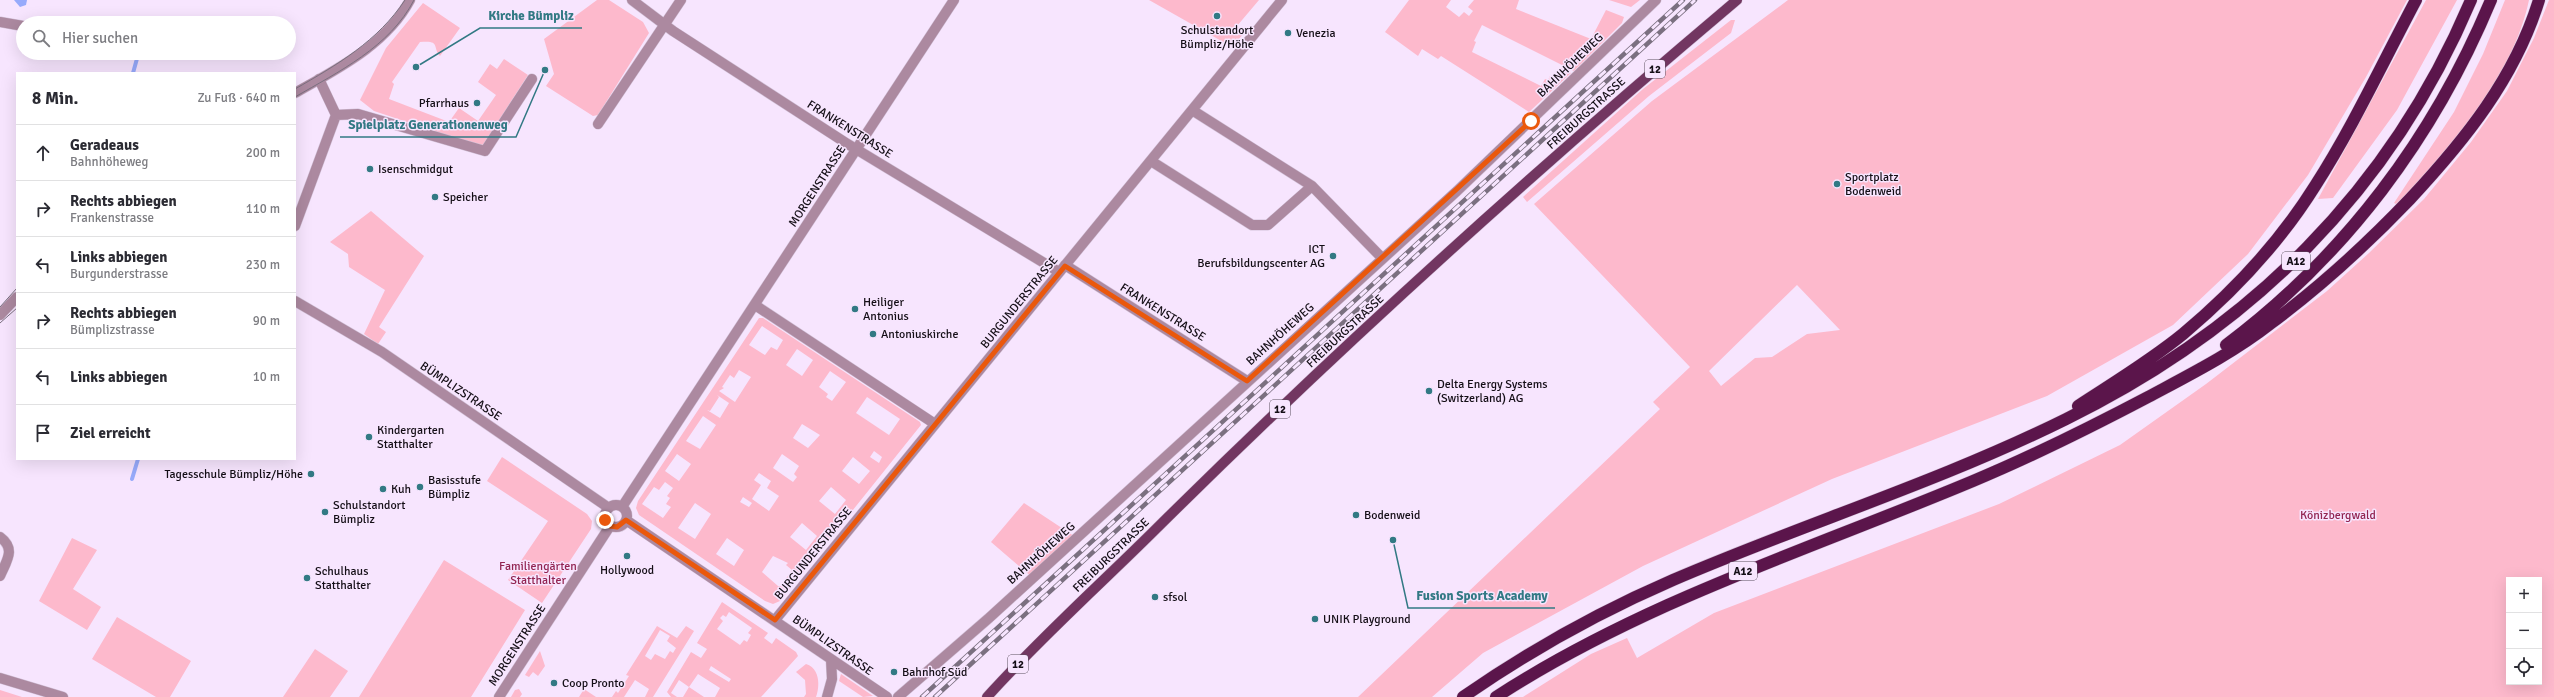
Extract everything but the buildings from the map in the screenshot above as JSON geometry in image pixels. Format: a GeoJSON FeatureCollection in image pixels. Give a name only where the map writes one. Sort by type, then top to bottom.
{"type":"FeatureCollection","features":[{"type":"Feature","properties":{"kind":"highway"},"geometry":{"type":"LineString","coordinates":[[2033,435],[2182,335],[2254,266],[2314,187],[2338,148],[2416,0]]}},
{"type":"Feature","properties":{"kind":"highway","name":"A12"},"geometry":{"type":"LineString","coordinates":[[1463,697],[1543,646],[1645,593],[1753,547],[1936,477],[2033,435],[2098,403],[2188,349],[2244,307],[2297,260],[2350,201],[2395,142],[2435,75],[2471,0]]}},
{"type":"Feature","properties":{"kind":"highway","name":"A12"},"geometry":{"type":"LineString","coordinates":[[1496,697],[1577,648],[1652,610],[1759,565],[1975,481],[2073,437],[2138,402],[2202,363],[2255,322],[2309,274],[2350,230],[2390,181],[2432,119],[2466,57],[2491,0]]}},
{"type":"Feature","properties":{"kind":"highway"},"geometry":{"type":"LineString","coordinates":[[2138,402],[2185,377],[2269,326],[2340,267],[2395,214],[2458,146],[2488,107],[2515,61],[2539,0]]}},
{"type":"Feature","properties":{"kind":"main road","name":"FREIBURGSTRASSE"},"geometry":{"type":"LineString","coordinates":[[987,697],[1049,631],[1117,568],[1275,413],[1439,261],[1639,83],[1736,0]]}},
{"type":"Feature","properties":{"kind":"street"},"geometry":{"type":"LineString","coordinates":[[296,92],[347,63],[380,37],[394,24],[410,0]]}},
{"type":"Feature","properties":{"kind":"street","name":"FRANKENSTRASSE"},"geometry":{"type":"LineString","coordinates":[[632,0],[664,23],[856,149],[1062,269],[1247,381]]}},
{"type":"Feature","properties":{"kind":"street"},"geometry":{"type":"LineString","coordinates":[[598,124],[664,23],[681,0]]}},
{"type":"Feature","properties":{"kind":"street","name":"MORGENSTRASSE"},"geometry":{"type":"LineString","coordinates":[[622,507],[954,0]]}},
{"type":"Feature","properties":{"kind":"street","name":"BURGUNDERSTRASSE"},"geometry":{"type":"LineString","coordinates":[[775,620],[1282,0]]}},
{"type":"Feature","properties":{"kind":"street","name":"BAHNHÖHEWEG"},"geometry":{"type":"LineString","coordinates":[[898,697],[989,618],[1463,185],[1656,0]]}},
{"type":"Feature","properties":{"kind":"street"},"geometry":{"type":"LineString","coordinates":[[0,22],[16,25]]}},
{"type":"Feature","properties":{"kind":"street"},"geometry":{"type":"LineString","coordinates":[[296,223],[336,115],[319,79]]}},
{"type":"Feature","properties":{"kind":"street"},"geometry":{"type":"LineString","coordinates":[[336,115],[358,114],[485,151],[532,79]]}},
{"type":"Feature","properties":{"kind":"street"},"geometry":{"type":"LineString","coordinates":[[1192,110],[1312,186],[1382,258]]}},
{"type":"Feature","properties":{"kind":"street"},"geometry":{"type":"LineString","coordinates":[[1151,160],[1256,227],[1268,225],[1312,186]]}},
{"type":"Feature","properties":{"kind":"street"},"geometry":{"type":"LineString","coordinates":[[0,315],[16,298]]}},
{"type":"Feature","properties":{"kind":"street","name":"BÜMPLIZSTRASSE"},"geometry":{"type":"LineString","coordinates":[[296,301],[382,352],[609,508]]}},
{"type":"Feature","properties":{"kind":"street"},"geometry":{"type":"LineString","coordinates":[[755,305],[935,424]]}},
{"type":"Feature","properties":{"kind":"street"},"geometry":{"type":"LineString","coordinates":[[615,505],[622,507],[626,512],[626,520],[619,527],[610,526],[605,518],[609,508],[615,505]]}},
{"type":"Feature","properties":{"kind":"street","name":"BÜMPLIZSTRASSE"},"geometry":{"type":"LineString","coordinates":[[626,520],[887,697]]}},
{"type":"Feature","properties":{"kind":"street","name":"MORGENSTRASSE"},"geometry":{"type":"LineString","coordinates":[[499,697],[610,526]]}},
{"type":"Feature","properties":{"kind":"street"},"geometry":{"type":"LineString","coordinates":[[0,537],[9,544],[11,551],[0,576]]}},
{"type":"Feature","properties":{"kind":"street"},"geometry":{"type":"LineString","coordinates":[[827,697],[832,679],[831,659]]}},
{"type":"Feature","properties":{"kind":"street"},"geometry":{"type":"LineString","coordinates":[[0,678],[36,693],[63,697]]}},
{"type":"Feature","properties":{"kind":"green space"},"geometry":{"type":"Polygon","coordinates":[[[597,0],[609,0],[643,22],[649,33],[598,115],[593,116],[546,86],[554,74],[544,39],[597,0]]]}},
{"type":"Feature","properties":{"kind":"green space","name":"Schulstandort Bümpliz/Höhe"},"geometry":{"type":"Polygon","coordinates":[[[1149,0],[1259,0],[1237,26],[1245,32],[1232,47],[1149,0]]]}},
{"type":"Feature","properties":{"kind":"green space"},"geometry":{"type":"Polygon","coordinates":[[[1409,0],[1451,0],[1446,7],[1459,17],[1464,12],[1469,16],[1473,11],[1468,7],[1474,0],[1519,0],[1516,9],[1591,39],[1606,10],[1624,17],[1622,23],[1574,71],[1482,25],[1474,41],[1476,42],[1472,52],[1541,86],[1545,79],[1548,80],[1550,76],[1555,79],[1561,68],[1571,73],[1529,112],[1441,56],[1438,59],[1422,49],[1418,56],[1385,32],[1409,0]]]}},
{"type":"Feature","properties":{"kind":"green space"},"geometry":{"type":"Polygon","coordinates":[[[1609,0],[1640,0],[1631,7],[1609,0]]]}},
{"type":"Feature","properties":{"kind":"green space"},"geometry":{"type":"Polygon","coordinates":[[[1788,0],[2407,0],[2366,77],[2308,175],[2248,254],[2173,325],[2047,396],[1832,479],[1643,566],[1483,653],[1432,697],[1358,697],[1660,409],[1653,402],[1690,367],[1534,204],[1652,101],[1788,0]],[[1797,285],[1709,371],[1721,386],[1755,358],[1772,357],[1807,334],[1840,330],[1797,285]]]}},
{"type":"Feature","properties":{"kind":"green space"},"geometry":{"type":"Polygon","coordinates":[[[2426,0],[2457,0],[2397,110],[2333,198],[2318,199],[2426,0]]]}},
{"type":"Feature","properties":{"kind":"green space"},"geometry":{"type":"Polygon","coordinates":[[[2505,0],[2529,0],[2521,28],[2510,56],[2495,84],[2478,111],[2438,162],[2417,185],[2396,204],[2394,203],[2454,112],[2483,54],[2505,0]]]}},
{"type":"Feature","properties":{"kind":"green space","name":"Könizbergwald"},"geometry":{"type":"Polygon","coordinates":[[[2549,0],[2554,0],[2554,697],[1523,697],[1591,654],[1627,638],[1637,658],[1714,613],[1999,504],[2120,445],[2206,384],[2327,291],[2369,253],[2424,199],[2471,142],[2507,91],[2534,38],[2549,0]]]}},
{"type":"Feature","properties":{"kind":"green space"},"geometry":{"type":"Polygon","coordinates":[[[423,3],[460,28],[440,56],[433,43],[420,42],[392,82],[394,84],[389,99],[449,122],[459,108],[478,121],[496,95],[478,82],[490,64],[497,69],[504,59],[528,75],[482,147],[374,111],[360,100],[386,48],[423,3]]]}},
{"type":"Feature","properties":{"kind":"green space"},"geometry":{"type":"Polygon","coordinates":[[[1731,20],[1735,20],[1731,33],[1649,96],[1527,202],[1523,197],[1643,89],[1731,20]]]}},
{"type":"Feature","properties":{"kind":"green space"},"geometry":{"type":"Polygon","coordinates":[[[371,211],[424,256],[379,327],[386,332],[378,344],[364,334],[385,290],[349,267],[348,254],[330,242],[371,211]]]}},
{"type":"Feature","properties":{"kind":"green space"},"geometry":{"type":"Polygon","coordinates":[[[759,318],[763,318],[920,422],[921,425],[780,601],[773,604],[765,601],[639,515],[636,508],[638,501],[759,318]],[[762,326],[749,345],[765,355],[771,347],[777,350],[783,340],[762,326]],[[797,349],[786,365],[802,376],[813,360],[797,349]],[[739,370],[734,378],[730,375],[722,387],[724,388],[719,391],[735,402],[751,377],[739,370]],[[830,371],[819,387],[828,394],[826,397],[832,401],[846,382],[830,371]],[[717,395],[719,397],[710,411],[707,410],[720,418],[729,403],[717,395]],[[867,397],[856,413],[889,435],[900,419],[867,397]],[[703,416],[686,441],[700,449],[716,425],[703,416]],[[802,424],[793,438],[808,448],[820,435],[802,424]],[[874,451],[870,457],[879,463],[882,457],[874,451]],[[677,454],[665,471],[679,481],[691,464],[677,454]],[[782,454],[773,468],[793,482],[797,477],[794,474],[799,466],[782,454]],[[853,457],[842,471],[859,484],[870,471],[853,457]],[[759,473],[754,480],[761,485],[752,499],[769,511],[779,496],[767,488],[771,481],[759,473]],[[665,482],[659,490],[654,487],[642,504],[663,518],[671,507],[666,504],[670,498],[667,496],[673,488],[665,482]],[[831,487],[819,501],[835,514],[846,500],[831,487]],[[743,497],[740,502],[749,507],[752,503],[743,497]],[[695,503],[678,528],[695,539],[711,514],[695,503]],[[802,523],[790,537],[806,550],[817,536],[802,523]],[[727,538],[716,554],[734,566],[744,550],[727,538]],[[773,556],[762,572],[778,586],[781,586],[792,570],[786,565],[788,563],[773,556]]]}},
{"type":"Feature","properties":{"kind":"green space","name":"Familiengärten Statthalter"},"geometry":{"type":"Polygon","coordinates":[[[502,457],[587,514],[592,521],[591,529],[542,603],[508,580],[548,521],[487,481],[502,457]]]}},
{"type":"Feature","properties":{"kind":"green space"},"geometry":{"type":"Polygon","coordinates":[[[1024,503],[1077,538],[1033,578],[991,542],[1024,503]]]}},
{"type":"Feature","properties":{"kind":"green space"},"geometry":{"type":"Polygon","coordinates":[[[72,538],[97,550],[73,589],[101,607],[87,630],[39,601],[72,538]]]}},
{"type":"Feature","properties":{"kind":"green space"},"geometry":{"type":"Polygon","coordinates":[[[444,560],[525,610],[471,697],[359,697],[444,560]]]}},
{"type":"Feature","properties":{"kind":"green space"},"geometry":{"type":"Polygon","coordinates":[[[722,602],[768,633],[764,638],[772,644],[776,638],[796,652],[798,656],[761,697],[715,697],[720,688],[698,674],[689,687],[679,680],[671,693],[677,697],[671,697],[667,692],[691,652],[701,658],[707,649],[697,643],[722,602]],[[729,612],[726,617],[723,615],[720,618],[723,621],[717,629],[740,645],[744,640],[747,642],[751,635],[748,633],[752,628],[729,612]],[[711,666],[709,670],[729,682],[731,679],[711,666]]]}},
{"type":"Feature","properties":{"kind":"green space"},"geometry":{"type":"Polygon","coordinates":[[[117,617],[191,661],[170,697],[156,697],[92,659],[117,617]]]}},
{"type":"Feature","properties":{"kind":"green space"},"geometry":{"type":"Polygon","coordinates":[[[657,626],[677,638],[686,626],[694,631],[653,697],[645,697],[649,689],[635,680],[624,697],[612,697],[616,691],[618,693],[629,676],[626,675],[657,626]],[[660,630],[645,656],[651,660],[655,654],[665,659],[670,651],[673,653],[676,648],[667,641],[670,636],[660,630]]]}},
{"type":"Feature","properties":{"kind":"green space"},"geometry":{"type":"Polygon","coordinates":[[[315,649],[348,671],[330,697],[283,697],[315,649]]]}},
{"type":"Feature","properties":{"kind":"green space"},"geometry":{"type":"Polygon","coordinates":[[[540,651],[545,666],[538,676],[533,672],[529,677],[525,675],[540,651]]]}},
{"type":"Feature","properties":{"kind":"green space"},"geometry":{"type":"Polygon","coordinates":[[[806,664],[814,669],[818,678],[816,697],[804,697],[806,694],[805,680],[796,672],[806,664]]]}},
{"type":"Feature","properties":{"kind":"green space"},"geometry":{"type":"Polygon","coordinates":[[[841,674],[873,696],[863,697],[839,681],[841,674]]]}},
{"type":"Feature","properties":{"kind":"green space"},"geometry":{"type":"Polygon","coordinates":[[[689,687],[704,697],[683,697],[689,687]]]}},
{"type":"Feature","properties":{"kind":"green space"},"geometry":{"type":"Polygon","coordinates":[[[519,689],[522,694],[520,697],[511,697],[515,690],[519,689]]]}},
{"type":"Feature","properties":{"kind":"green space"},"geometry":{"type":"Polygon","coordinates":[[[584,689],[596,697],[579,697],[584,689]]]}},
{"type":"Feature","properties":{"kind":"green space"},"geometry":{"type":"Polygon","coordinates":[[[0,690],[22,697],[0,697],[0,690]]]}},
{"type":"Feature","properties":{"kind":"water"},"geometry":{"type":"Polygon","coordinates":[[[14,0],[27,0],[26,5],[20,7],[14,0]]]}},
{"type":"Feature","properties":{"kind":"waterway"},"geometry":{"type":"LineString","coordinates":[[133,72],[137,60]]}},
{"type":"Feature","properties":{"kind":"waterway"},"geometry":{"type":"LineString","coordinates":[[132,479],[138,460]]}},
{"type":"Feature","properties":{"kind":"tram line"},"geometry":{"type":"LineString","coordinates":[[296,88],[356,51],[382,28],[405,0]]}},
{"type":"Feature","properties":{"kind":"tram line"},"geometry":{"type":"LineString","coordinates":[[296,96],[345,68],[377,45],[404,17],[414,0]]}},
{"type":"Feature","properties":{"kind":"tram line"},"geometry":{"type":"LineString","coordinates":[[0,307],[16,289]]}},
{"type":"Feature","properties":{"kind":"tram line"},"geometry":{"type":"LineString","coordinates":[[0,323],[16,309]]}},
{"type":"Feature","properties":{"kind":"railway"},"geometry":{"type":"LineString","coordinates":[[922,697],[1683,0]]}},
{"type":"Feature","properties":{"kind":"railway"},"geometry":{"type":"LineString","coordinates":[[935,697],[1695,0]]}},
{"type":"Feature","properties":{"kind":"place","name":"Schulstandort Bümpliz/Höhe"},"geometry":{"type":"Point","coordinates":[1217,16]}},
{"type":"Feature","properties":{"kind":"place","name":"Venezia"},"geometry":{"type":"Point","coordinates":[1288,33]}},
{"type":"Feature","properties":{"kind":"place","name":"Kirche Bümpliz"},"geometry":{"type":"Point","coordinates":[416,67]}},
{"type":"Feature","properties":{"kind":"place","name":"Spielplatz Generationenweg"},"geometry":{"type":"Point","coordinates":[545,70]}},
{"type":"Feature","properties":{"kind":"place","name":"Pfarrhaus"},"geometry":{"type":"Point","coordinates":[477,103]}},
{"type":"Feature","properties":{"kind":"place","name":"Isenschmidgut"},"geometry":{"type":"Point","coordinates":[370,169]}},
{"type":"Feature","properties":{"kind":"place","name":"Sportplatz Bodenweid"},"geometry":{"type":"Point","coordinates":[1837,184]}},
{"type":"Feature","properties":{"kind":"place","name":"Speicher"},"geometry":{"type":"Point","coordinates":[435,197]}},
{"type":"Feature","properties":{"kind":"place","name":"ICT Berufsbildungscenter AG"},"geometry":{"type":"Point","coordinates":[1333,256]}},
{"type":"Feature","properties":{"kind":"place","name":"Heiliger Antonius"},"geometry":{"type":"Point","coordinates":[855,309]}},
{"type":"Feature","properties":{"kind":"place","name":"Antoniuskirche"},"geometry":{"type":"Point","coordinates":[873,334]}},
{"type":"Feature","properties":{"kind":"place","name":"Delta Energy Systems (Switzerland) AG"},"geometry":{"type":"Point","coordinates":[1429,391]}},
{"type":"Feature","properties":{"kind":"place","name":"Kindergarten Statthalter"},"geometry":{"type":"Point","coordinates":[369,437]}},
{"type":"Feature","properties":{"kind":"place","name":"Tagesschule Bümpliz/Höhe"},"geometry":{"type":"Point","coordinates":[311,474]}},
{"type":"Feature","properties":{"kind":"place","name":"Basisstufe Bümpliz"},"geometry":{"type":"Point","coordinates":[420,487]}},
{"type":"Feature","properties":{"kind":"place","name":"Kuh"},"geometry":{"type":"Point","coordinates":[383,489]}},
{"type":"Feature","properties":{"kind":"place","name":"Schulstandort Bümpliz"},"geometry":{"type":"Point","coordinates":[325,512]}},
{"type":"Feature","properties":{"kind":"place","name":"Bodenweid"},"geometry":{"type":"Point","coordinates":[1356,515]}},
{"type":"Feature","properties":{"kind":"place","name":"Fusion Sports Academy"},"geometry":{"type":"Point","coordinates":[1393,540]}},
{"type":"Feature","properties":{"kind":"place","name":"Hollywood"},"geometry":{"type":"Point","coordinates":[627,556]}},
{"type":"Feature","properties":{"kind":"place","name":"Schulhaus Statthalter"},"geometry":{"type":"Point","coordinates":[307,578]}},
{"type":"Feature","properties":{"kind":"place","name":"sfsol"},"geometry":{"type":"Point","coordinates":[1155,597]}},
{"type":"Feature","properties":{"kind":"place","name":"UNIK Playground"},"geometry":{"type":"Point","coordinates":[1315,619]}},
{"type":"Feature","properties":{"kind":"place","name":"Bahnhof Süd"},"geometry":{"type":"Point","coordinates":[894,672]}},
{"type":"Feature","properties":{"kind":"place","name":"Coop Pronto"},"geometry":{"type":"Point","coordinates":[554,683]}},
{"type":"Feature","properties":{"kind":"route"},"geometry":{"type":"LineString","coordinates":[[605,520],[610,526],[617,527],[623,525],[626,520],[775,620],[1065,266],[1247,381],[1457,191],[1531,121]]}}]}
